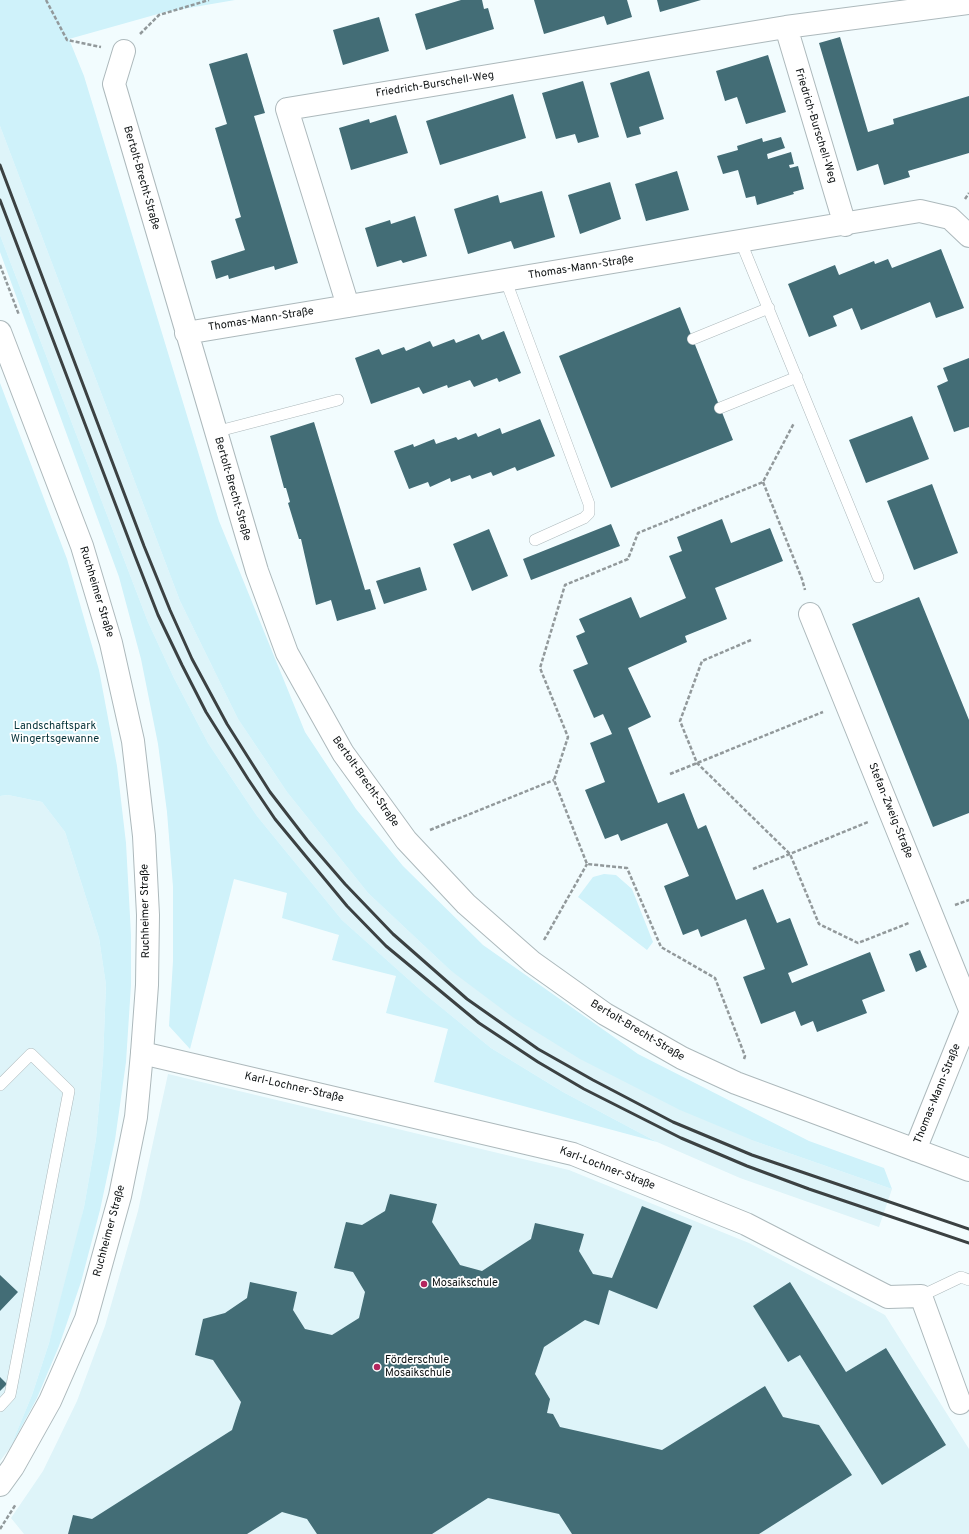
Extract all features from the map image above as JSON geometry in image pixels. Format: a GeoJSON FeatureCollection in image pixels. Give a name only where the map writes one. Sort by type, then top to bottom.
{"type":"FeatureCollection","features":[{"type":"Feature","properties":{"kind":"street","name":"Friedrich-Burschell-Weg"},"geometry":{"type":"LineString","coordinates":[[348,306],[287,109],[786,27],[969,3]]}},
{"type":"Feature","properties":{"kind":"street","name":"Friedrich-Burschell-Weg"},"geometry":{"type":"LineString","coordinates":[[786,27],[845,225]]}},
{"type":"Feature","properties":{"kind":"street","name":"Bertolt-Brecht-Straße"},"geometry":{"type":"LineString","coordinates":[[124,51],[114,84],[256,571],[287,653],[342,753],[406,840],[466,904],[532,962],[605,1014],[682,1058],[736,1082],[969,1170]]}},
{"type":"Feature","properties":{"kind":"street","name":"Thomas-Mann-Straße"},"geometry":{"type":"LineString","coordinates":[[186,333],[920,212],[950,218],[969,236]]}},
{"type":"Feature","properties":{"kind":"street","name":"Ruchheimer Straße"},"geometry":{"type":"LineString","coordinates":[[0,332],[82,546],[111,643],[132,741],[144,836],[148,915],[147,985],[136,1117],[120,1196],[86,1319],[50,1401],[13,1467],[0,1484]]}},
{"type":"Feature","properties":{"kind":"street","name":"Stefan-Zweig-Straße"},"geometry":{"type":"LineString","coordinates":[[810,614],[847,702],[969,1007]]}},
{"type":"Feature","properties":{"kind":"street","name":"Thomas-Mann-Straße"},"geometry":{"type":"LineString","coordinates":[[915,1150],[969,1016]]}},
{"type":"Feature","properties":{"kind":"street","name":"Karl-Lochner-Straße"},"geometry":{"type":"LineString","coordinates":[[142,1053],[573,1154],[746,1224],[888,1298],[921,1296]]}},
{"type":"Feature","properties":{"kind":"street"},"geometry":{"type":"LineString","coordinates":[[921,1296],[960,1403]]}},
{"type":"Feature","properties":{"kind":"lane"},"geometry":{"type":"LineString","coordinates":[[742,242],[878,577]]}},
{"type":"Feature","properties":{"kind":"lane"},"geometry":{"type":"LineString","coordinates":[[506,281],[589,504],[589,513],[584,518],[535,540]]}},
{"type":"Feature","properties":{"kind":"lane"},"geometry":{"type":"LineString","coordinates":[[693,339],[768,308]]}},
{"type":"Feature","properties":{"kind":"lane"},"geometry":{"type":"LineString","coordinates":[[720,408],[797,377]]}},
{"type":"Feature","properties":{"kind":"lane"},"geometry":{"type":"LineString","coordinates":[[215,432],[338,400]]}},
{"type":"Feature","properties":{"kind":"lane"},"geometry":{"type":"LineString","coordinates":[[0,1085],[31,1054],[69,1091],[10,1395],[0,1406]]}},
{"type":"Feature","properties":{"kind":"lane"},"geometry":{"type":"LineString","coordinates":[[921,1296],[961,1278],[969,1280]]}},
{"type":"Feature","properties":{"kind":"path"},"geometry":{"type":"LineString","coordinates":[[46,0],[67,40],[124,51],[159,15],[209,0]]}},
{"type":"Feature","properties":{"kind":"path"},"geometry":{"type":"LineString","coordinates":[[0,265],[21,320]]}},
{"type":"Feature","properties":{"kind":"path"},"geometry":{"type":"LineString","coordinates":[[587,864],[554,780],[568,737],[540,668],[565,585],[628,559],[638,533],[763,482],[806,399]]}},
{"type":"Feature","properties":{"kind":"path"},"geometry":{"type":"LineString","coordinates":[[763,482],[802,579],[810,614]]}},
{"type":"Feature","properties":{"kind":"path"},"geometry":{"type":"LineString","coordinates":[[750,640],[702,660],[680,721],[697,763],[790,854],[819,924],[858,942],[969,900]]}},
{"type":"Feature","properties":{"kind":"path"},"geometry":{"type":"LineString","coordinates":[[670,774],[847,702]]}},
{"type":"Feature","properties":{"kind":"path"},"geometry":{"type":"LineString","coordinates":[[406,840],[554,780]]}},
{"type":"Feature","properties":{"kind":"path"},"geometry":{"type":"LineString","coordinates":[[753,869],[891,813]]}},
{"type":"Feature","properties":{"kind":"path"},"geometry":{"type":"LineString","coordinates":[[532,962],[587,864]]}},
{"type":"Feature","properties":{"kind":"path"},"geometry":{"type":"LineString","coordinates":[[587,864],[627,868],[661,947],[715,978],[745,1056],[736,1082]]}},
{"type":"Feature","properties":{"kind":"path"},"geometry":{"type":"LineString","coordinates":[[0,1529],[20,1499]]}},
{"type":"Feature","properties":{"kind":"shaded area"},"geometry":{"type":"Polygon","coordinates":[[[0,126],[180,601],[238,719],[287,792],[368,893],[450,970],[757,1142],[892,1189],[879,1227],[740,1178],[657,1142],[563,1092],[491,1048],[426,995],[342,920],[257,816],[208,743],[174,678],[148,622],[0,235],[0,126]]]}},
{"type":"Feature","properties":{"kind":"shaded area"},"geometry":{"type":"Polygon","coordinates":[[[8,795],[42,802],[65,832],[99,938],[106,985],[103,1060],[96,1139],[84,1207],[68,1277],[32,1395],[10,1448],[0,1461],[0,796],[8,795]]]}},
{"type":"Feature","properties":{"kind":"shaded area","name":"Mosaikschule"},"geometry":{"type":"Polygon","coordinates":[[[168,1074],[569,1170],[749,1243],[885,1315],[969,1449],[969,1534],[24,1534],[11,1518],[43,1471],[77,1401],[105,1326],[138,1211],[168,1074]]]}},
{"type":"Feature","properties":{"kind":"green space"},"geometry":{"type":"Polygon","coordinates":[[[0,0],[235,0],[165,12],[69,39],[84,76],[219,521],[305,732],[356,809],[403,866],[483,945],[638,1054],[809,1141],[884,1168],[892,1189],[757,1142],[680,1110],[580,1059],[514,1018],[450,970],[368,893],[287,792],[238,719],[180,601],[0,126],[0,0]]]}},
{"type":"Feature","properties":{"kind":"green space"},"geometry":{"type":"Polygon","coordinates":[[[0,235],[148,622],[174,678],[208,743],[257,816],[342,920],[426,995],[491,1048],[563,1092],[657,1142],[434,1082],[448,1029],[386,1013],[396,976],[332,960],[339,935],[282,918],[287,893],[234,879],[190,1049],[169,1026],[173,961],[173,887],[167,812],[158,744],[141,659],[119,577],[0,252],[0,235]]]}},
{"type":"Feature","properties":{"kind":"green space","name":"Landschaftspark Wingertsgewanne"},"geometry":{"type":"Polygon","coordinates":[[[0,383],[67,559],[99,670],[117,766],[126,843],[131,935],[131,985],[126,1062],[115,1140],[100,1210],[81,1282],[59,1346],[37,1398],[10,1448],[32,1395],[49,1343],[84,1207],[96,1139],[103,1060],[106,985],[99,938],[65,832],[42,802],[8,795],[0,796],[0,383]]]}},
{"type":"Feature","properties":{"kind":"green space"},"geometry":{"type":"Polygon","coordinates":[[[604,874],[616,875],[632,889],[653,942],[647,950],[578,897],[593,877],[604,874]]]}},
{"type":"Feature","properties":{"kind":"building"},"geometry":{"type":"Polygon","coordinates":[[[461,0],[482,0],[484,9],[488,8],[494,29],[426,50],[415,14],[461,0]]]}},
{"type":"Feature","properties":{"kind":"building"},"geometry":{"type":"Polygon","coordinates":[[[534,0],[627,0],[632,17],[607,25],[604,16],[544,34],[534,0]]]}},
{"type":"Feature","properties":{"kind":"building"},"geometry":{"type":"Polygon","coordinates":[[[657,0],[701,0],[660,12],[657,0]]]}},
{"type":"Feature","properties":{"kind":"building"},"geometry":{"type":"Polygon","coordinates":[[[379,17],[389,51],[343,65],[333,30],[379,17]]]}},
{"type":"Feature","properties":{"kind":"building"},"geometry":{"type":"Polygon","coordinates":[[[840,37],[868,132],[894,124],[893,119],[969,96],[969,153],[908,171],[910,177],[884,185],[878,164],[857,171],[819,43],[840,37]]]}},
{"type":"Feature","properties":{"kind":"building"},"geometry":{"type":"Polygon","coordinates":[[[247,53],[265,113],[254,116],[298,263],[275,270],[274,266],[229,279],[228,275],[216,279],[211,261],[245,250],[235,219],[241,217],[215,128],[227,124],[209,64],[247,53]]]}},
{"type":"Feature","properties":{"kind":"building"},"geometry":{"type":"Polygon","coordinates":[[[768,55],[786,112],[746,124],[737,97],[725,101],[716,71],[768,55]]]}},
{"type":"Feature","properties":{"kind":"building"},"geometry":{"type":"Polygon","coordinates":[[[649,71],[664,119],[639,127],[641,134],[627,138],[610,83],[649,71]]]}},
{"type":"Feature","properties":{"kind":"building"},"geometry":{"type":"Polygon","coordinates":[[[583,81],[599,137],[578,143],[575,134],[556,139],[542,93],[583,81]]]}},
{"type":"Feature","properties":{"kind":"building"},"geometry":{"type":"Polygon","coordinates":[[[513,94],[526,138],[440,165],[426,121],[513,94]]]}},
{"type":"Feature","properties":{"kind":"building"},"geometry":{"type":"Polygon","coordinates":[[[396,115],[408,153],[351,170],[339,128],[369,119],[370,123],[396,115]]]}},
{"type":"Feature","properties":{"kind":"building"},"geometry":{"type":"Polygon","coordinates":[[[781,137],[785,148],[767,154],[768,159],[791,152],[794,164],[789,165],[790,168],[798,166],[804,189],[793,192],[794,194],[757,205],[755,196],[746,198],[738,170],[723,174],[717,156],[738,150],[737,146],[762,138],[763,142],[781,137]]]}},
{"type":"Feature","properties":{"kind":"building"},"geometry":{"type":"Polygon","coordinates":[[[677,171],[689,210],[646,221],[635,184],[677,171]]]}},
{"type":"Feature","properties":{"kind":"building"},"geometry":{"type":"Polygon","coordinates":[[[610,182],[621,219],[580,234],[568,195],[610,182]]]}},
{"type":"Feature","properties":{"kind":"building"},"geometry":{"type":"Polygon","coordinates":[[[542,191],[555,237],[514,249],[511,241],[468,254],[454,209],[498,195],[500,203],[542,191]]]}},
{"type":"Feature","properties":{"kind":"building"},"geometry":{"type":"Polygon","coordinates":[[[415,216],[427,256],[403,263],[401,260],[377,267],[365,228],[390,220],[391,224],[415,216]]]}},
{"type":"Feature","properties":{"kind":"building"},"geometry":{"type":"Polygon","coordinates":[[[941,249],[964,308],[936,318],[930,302],[861,330],[852,308],[833,316],[837,326],[809,337],[788,284],[835,265],[839,275],[874,261],[875,264],[888,259],[892,268],[941,249]]]}},
{"type":"Feature","properties":{"kind":"building"},"geometry":{"type":"Polygon","coordinates":[[[680,307],[733,440],[611,488],[559,356],[680,307]]]}},
{"type":"Feature","properties":{"kind":"building"},"geometry":{"type":"Polygon","coordinates":[[[504,331],[521,373],[499,382],[497,378],[474,387],[470,380],[448,388],[447,385],[423,394],[419,387],[371,404],[355,358],[379,349],[382,355],[404,347],[406,351],[430,341],[433,347],[454,339],[456,343],[479,334],[482,340],[504,331]]]}},
{"type":"Feature","properties":{"kind":"building"},"geometry":{"type":"Polygon","coordinates":[[[969,358],[969,427],[954,432],[937,386],[948,381],[943,368],[969,358]]]}},
{"type":"Feature","properties":{"kind":"building"},"geometry":{"type":"Polygon","coordinates":[[[912,416],[929,459],[866,483],[849,440],[912,416]]]}},
{"type":"Feature","properties":{"kind":"building"},"geometry":{"type":"Polygon","coordinates":[[[540,419],[555,456],[517,471],[515,467],[493,476],[491,472],[472,479],[470,475],[451,482],[450,478],[430,487],[428,482],[409,489],[394,451],[413,444],[414,447],[434,439],[436,444],[456,437],[458,440],[476,433],[478,437],[500,428],[502,434],[540,419]]]}},
{"type":"Feature","properties":{"kind":"building"},"geometry":{"type":"Polygon","coordinates":[[[314,422],[365,590],[370,589],[376,609],[337,621],[331,600],[316,605],[301,539],[299,539],[288,503],[290,502],[286,488],[284,488],[270,436],[314,422]]]}},
{"type":"Feature","properties":{"kind":"building"},"geometry":{"type":"Polygon","coordinates":[[[932,484],[958,553],[914,570],[887,501],[932,484]]]}},
{"type":"Feature","properties":{"kind":"building"},"geometry":{"type":"Polygon","coordinates":[[[722,519],[731,543],[770,528],[783,561],[715,588],[727,619],[685,636],[687,642],[628,668],[651,717],[628,728],[658,803],[684,793],[698,829],[706,825],[736,900],[763,889],[777,923],[790,918],[808,965],[788,973],[792,983],[870,952],[885,991],[862,1000],[867,1013],[817,1032],[813,1021],[801,1026],[795,1011],[761,1024],[743,977],[765,969],[746,919],[701,937],[698,929],[683,935],[664,886],[689,876],[667,823],[621,841],[618,834],[605,839],[585,790],[605,782],[590,743],[612,734],[603,714],[594,718],[573,670],[588,664],[576,636],[585,632],[579,619],[631,597],[640,618],[686,598],[669,556],[682,551],[677,537],[722,519]]]}},
{"type":"Feature","properties":{"kind":"building"},"geometry":{"type":"Polygon","coordinates":[[[611,524],[620,546],[531,580],[523,559],[611,524]]]}},
{"type":"Feature","properties":{"kind":"building"},"geometry":{"type":"Polygon","coordinates":[[[489,529],[508,576],[472,591],[453,544],[489,529]]]}},
{"type":"Feature","properties":{"kind":"building"},"geometry":{"type":"Polygon","coordinates":[[[420,567],[427,590],[384,604],[376,581],[420,567]]]}},
{"type":"Feature","properties":{"kind":"building"},"geometry":{"type":"Polygon","coordinates":[[[919,597],[969,720],[969,813],[933,827],[852,624],[919,597]]]}},
{"type":"Feature","properties":{"kind":"building"},"geometry":{"type":"Polygon","coordinates":[[[920,950],[927,967],[916,972],[909,954],[920,950]]]}},
{"type":"Feature","properties":{"kind":"building","name":"Förderschule Mosaikschule"},"geometry":{"type":"Polygon","coordinates":[[[390,1194],[437,1204],[432,1222],[460,1265],[482,1271],[531,1239],[535,1223],[584,1234],[579,1251],[593,1274],[612,1278],[642,1206],[692,1226],[657,1309],[609,1290],[599,1325],[585,1320],[544,1347],[535,1374],[550,1399],[547,1413],[553,1414],[560,1427],[662,1450],[765,1386],[783,1417],[819,1425],[852,1475],[759,1534],[572,1534],[559,1514],[488,1498],[432,1534],[317,1534],[307,1519],[282,1512],[247,1534],[68,1534],[73,1515],[92,1519],[232,1430],[241,1402],[213,1360],[195,1355],[203,1319],[225,1313],[247,1298],[250,1282],[297,1292],[293,1310],[305,1329],[332,1335],[359,1318],[365,1292],[353,1272],[334,1268],[346,1222],[362,1225],[385,1211],[390,1194]]]}},
{"type":"Feature","properties":{"kind":"building"},"geometry":{"type":"Polygon","coordinates":[[[0,1275],[18,1292],[0,1311],[0,1275]]]}},
{"type":"Feature","properties":{"kind":"building"},"geometry":{"type":"Polygon","coordinates":[[[790,1282],[846,1372],[886,1348],[946,1445],[882,1485],[800,1355],[788,1362],[753,1306],[790,1282]]]}},
{"type":"Feature","properties":{"kind":"building"},"geometry":{"type":"Polygon","coordinates":[[[0,1377],[7,1384],[0,1391],[0,1377]]]}},
{"type":"Feature","properties":{"kind":"railway"},"geometry":{"type":"LineString","coordinates":[[0,165],[144,546],[192,659],[227,724],[270,792],[307,840],[345,884],[393,934],[467,999],[538,1049],[593,1080],[673,1122],[752,1155],[969,1229]]}},
{"type":"Feature","properties":{"kind":"railway"},"geometry":{"type":"LineString","coordinates":[[0,200],[158,615],[182,665],[206,712],[275,819],[347,906],[386,946],[479,1023],[538,1062],[584,1089],[681,1138],[747,1166],[809,1189],[969,1243]]}},
{"type":"Feature","properties":{"kind":"place","name":"Mosaikschule"},"geometry":{"type":"Point","coordinates":[424,1284]}},
{"type":"Feature","properties":{"kind":"place","name":"Förderschule Mosaikschule"},"geometry":{"type":"Point","coordinates":[377,1367]}}]}
